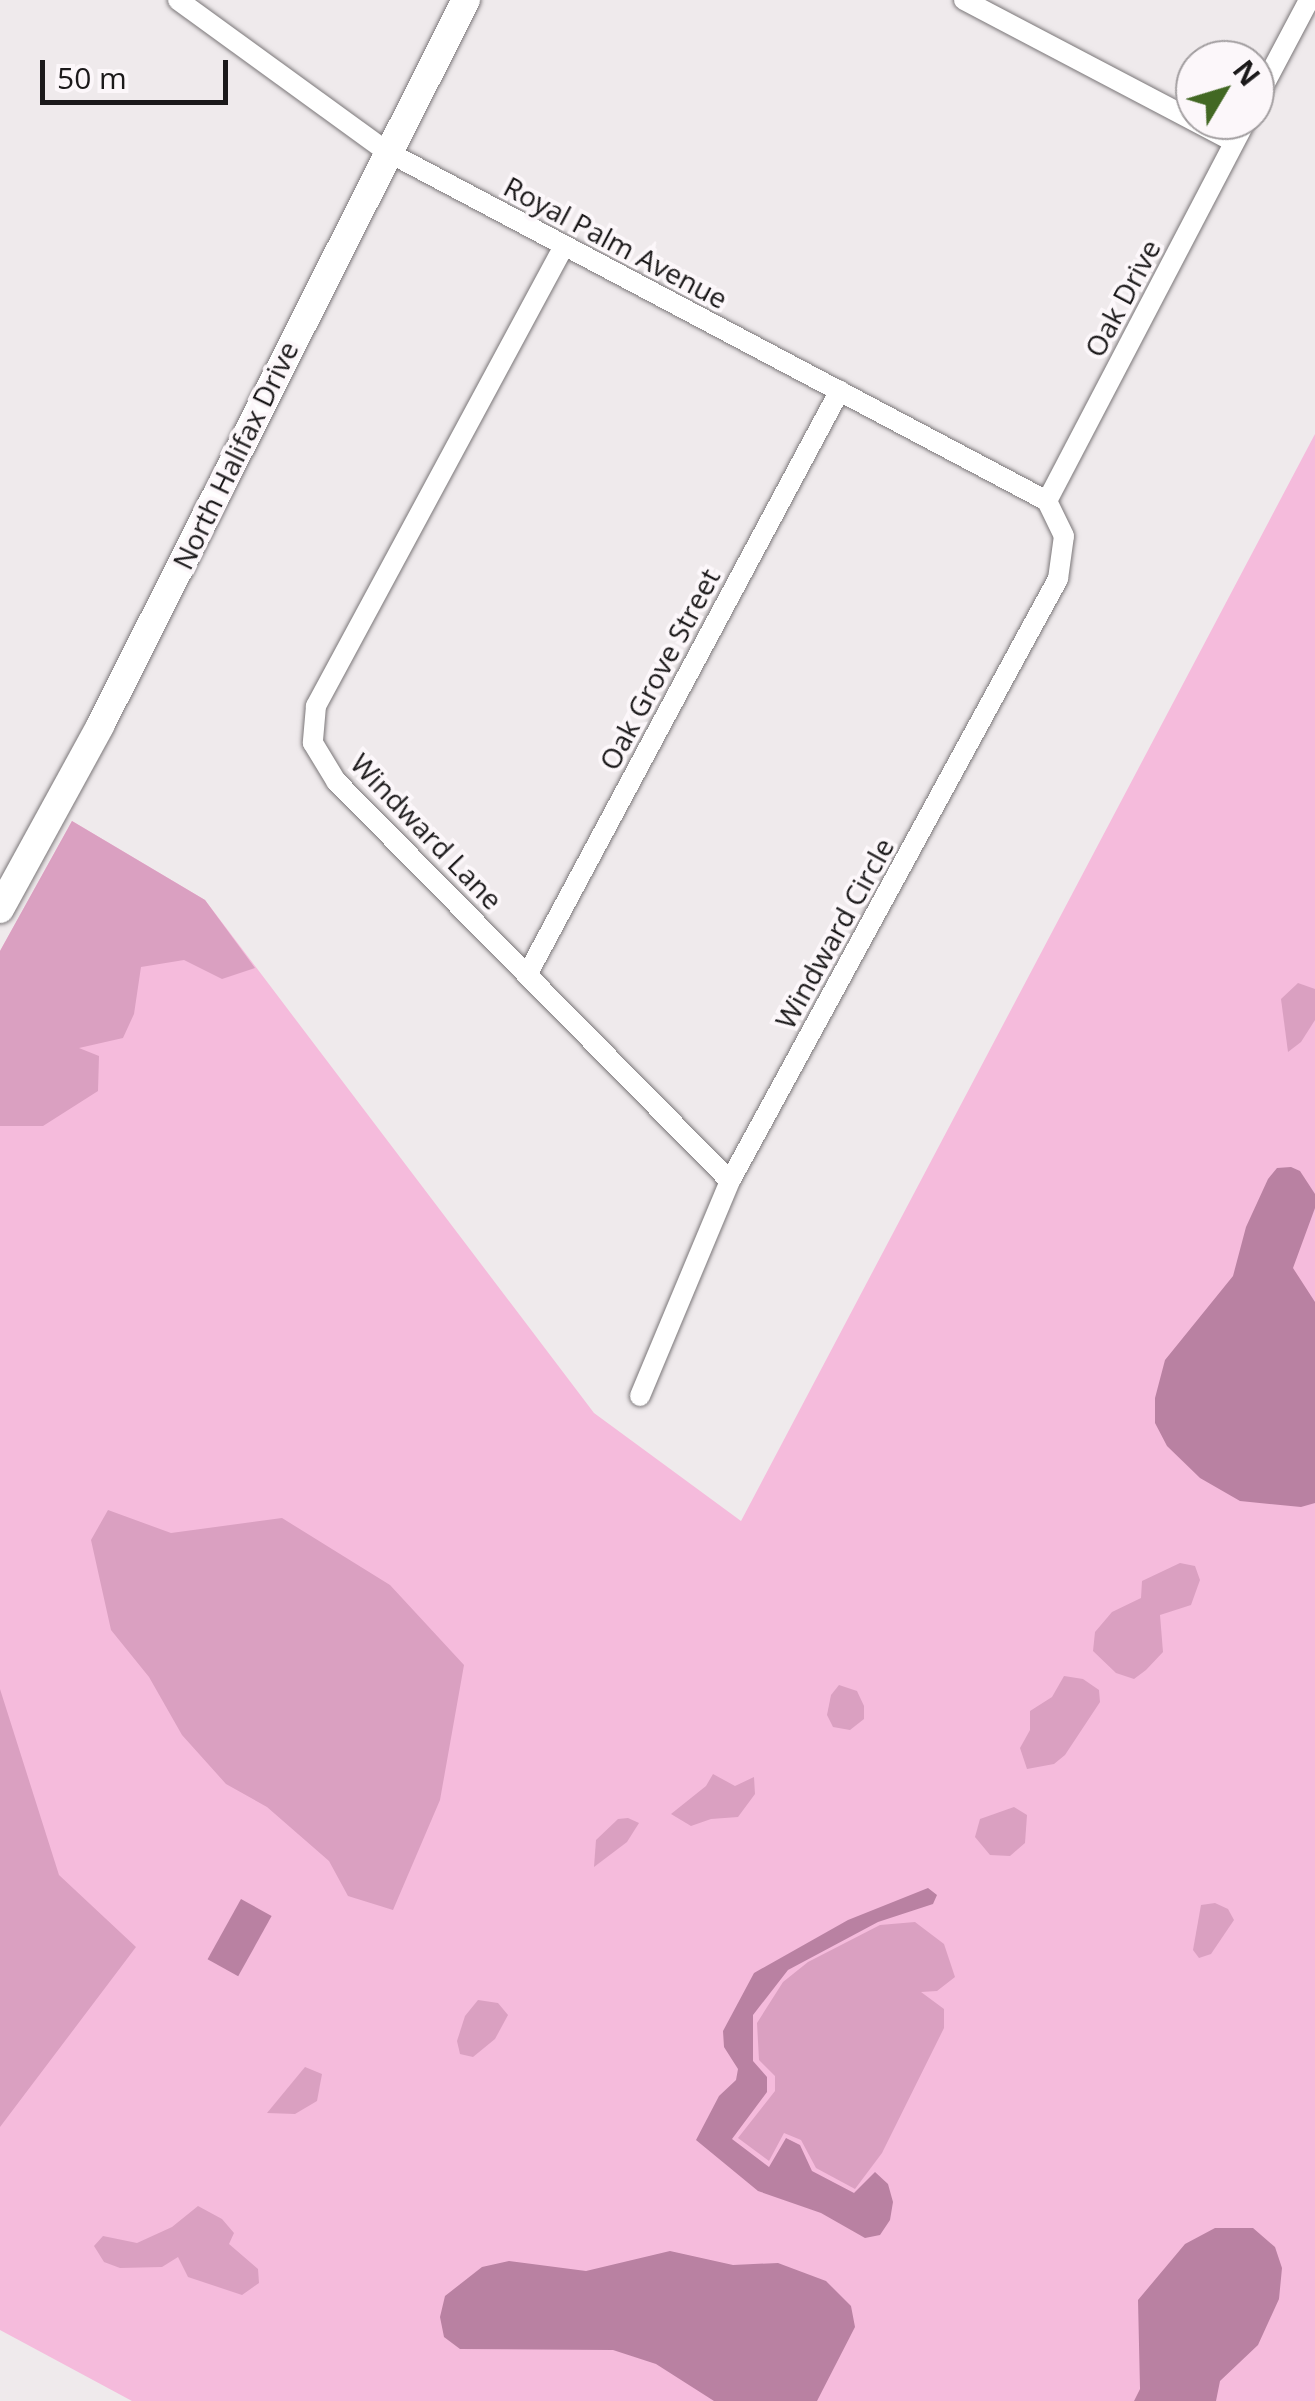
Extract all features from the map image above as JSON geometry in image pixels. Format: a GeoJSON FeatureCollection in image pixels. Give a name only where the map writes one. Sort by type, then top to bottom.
{"type":"FeatureCollection","features":[{"type":"Feature","properties":{"kind":"street","name":"Royal Palm Avenue"},"geometry":{"type":"LineString","coordinates":[[178,0],[386,152],[1047,500]]}},
{"type":"Feature","properties":{"kind":"street","name":"North Halifax Drive"},"geometry":{"type":"LineString","coordinates":[[0,909],[100,726],[386,152],[466,0]]}},
{"type":"Feature","properties":{"kind":"street"},"geometry":{"type":"LineString","coordinates":[[964,0],[1234,142]]}},
{"type":"Feature","properties":{"kind":"street"},"geometry":{"type":"LineString","coordinates":[[1275,64],[1309,0]]}},
{"type":"Feature","properties":{"kind":"street","name":"Oak Drive"},"geometry":{"type":"LineString","coordinates":[[1047,500],[1234,142]]}},
{"type":"Feature","properties":{"kind":"street","name":"Windward Lane"},"geometry":{"type":"LineString","coordinates":[[564,246],[316,706],[313,742],[336,781],[730,1181]]}},
{"type":"Feature","properties":{"kind":"street","name":"Oak Grove Street"},"geometry":{"type":"LineString","coordinates":[[527,975],[840,390]]}},
{"type":"Feature","properties":{"kind":"street","name":"Windward Circle"},"geometry":{"type":"LineString","coordinates":[[640,1396],[730,1181],[1058,579],[1064,536],[1047,500]]}},
{"type":"Feature","properties":{"kind":"shaded area"},"geometry":{"type":"Polygon","coordinates":[[[1315,434],[1315,2401],[132,2401],[0,2330],[0,951],[72,821],[205,900],[594,1413],[741,1521],[1315,434]]]}},
{"type":"Feature","properties":{"kind":"shaded area"},"geometry":{"type":"Polygon","coordinates":[[[72,821],[205,900],[255,968],[222,979],[184,960],[141,967],[134,1014],[123,1038],[79,1048],[99,1056],[98,1091],[43,1126],[0,1126],[0,951],[72,821]]]}},
{"type":"Feature","properties":{"kind":"shaded area"},"geometry":{"type":"Polygon","coordinates":[[[1298,983],[1315,989],[1315,1020],[1301,1042],[1288,1052],[1281,999],[1298,983]]]}},
{"type":"Feature","properties":{"kind":"shaded area"},"geometry":{"type":"Polygon","coordinates":[[[1277,1168],[1300,1171],[1315,1194],[1315,1208],[1293,1268],[1315,1302],[1315,1503],[1301,1507],[1240,1501],[1200,1478],[1167,1446],[1155,1423],[1155,1398],[1165,1360],[1233,1276],[1246,1227],[1268,1179],[1277,1168]]]}},
{"type":"Feature","properties":{"kind":"shaded area"},"geometry":{"type":"Polygon","coordinates":[[[108,1510],[171,1533],[282,1518],[390,1585],[464,1665],[440,1800],[393,1910],[348,1896],[329,1861],[267,1807],[226,1784],[182,1735],[149,1677],[111,1630],[91,1540],[108,1510]]]}},
{"type":"Feature","properties":{"kind":"shaded area"},"geometry":{"type":"Polygon","coordinates":[[[1180,1563],[1195,1566],[1200,1580],[1191,1605],[1160,1615],[1163,1652],[1146,1670],[1134,1679],[1116,1673],[1093,1651],[1095,1632],[1112,1612],[1141,1598],[1142,1581],[1180,1563]]]}},
{"type":"Feature","properties":{"kind":"shaded area"},"geometry":{"type":"Polygon","coordinates":[[[1064,1676],[1083,1679],[1099,1690],[1100,1702],[1065,1755],[1054,1764],[1027,1769],[1020,1748],[1030,1730],[1030,1711],[1052,1697],[1064,1676]]]}},
{"type":"Feature","properties":{"kind":"shaded area"},"geometry":{"type":"Polygon","coordinates":[[[839,1685],[857,1691],[864,1706],[864,1719],[850,1730],[833,1727],[827,1715],[831,1695],[839,1685]]]}},
{"type":"Feature","properties":{"kind":"shaded area"},"geometry":{"type":"Polygon","coordinates":[[[0,1689],[59,1875],[136,1947],[0,2127],[0,1689]]]}},
{"type":"Feature","properties":{"kind":"shaded area"},"geometry":{"type":"Polygon","coordinates":[[[713,1774],[735,1786],[754,1777],[755,1794],[738,1817],[711,1819],[691,1826],[671,1814],[706,1786],[713,1774]]]}},
{"type":"Feature","properties":{"kind":"shaded area"},"geometry":{"type":"Polygon","coordinates":[[[1014,1807],[1027,1815],[1025,1843],[1010,1856],[990,1855],[975,1837],[980,1819],[1014,1807]]]}},
{"type":"Feature","properties":{"kind":"shaded area"},"geometry":{"type":"Polygon","coordinates":[[[618,1819],[639,1823],[627,1842],[594,1867],[596,1840],[618,1819]]]}},
{"type":"Feature","properties":{"kind":"shaded area"},"geometry":{"type":"Polygon","coordinates":[[[928,1888],[937,1895],[933,1904],[878,1922],[788,1970],[753,2015],[753,2061],[767,2077],[767,2092],[732,2139],[769,2167],[786,2138],[800,2145],[812,2171],[854,2193],[875,2172],[888,2184],[893,2202],[890,2220],[880,2235],[865,2238],[821,2213],[758,2191],[696,2140],[719,2096],[736,2080],[738,2069],[724,2047],[723,2031],[754,1973],[848,1920],[928,1888]]]}},
{"type":"Feature","properties":{"kind":"shaded area"},"geometry":{"type":"Polygon","coordinates":[[[241,1899],[272,1916],[238,1976],[208,1959],[241,1899]]]}},
{"type":"Feature","properties":{"kind":"shaded area"},"geometry":{"type":"Polygon","coordinates":[[[1215,1903],[1228,1909],[1234,1920],[1211,1954],[1199,1958],[1193,1950],[1201,1905],[1215,1903]]]}},
{"type":"Feature","properties":{"kind":"shaded area"},"geometry":{"type":"Polygon","coordinates":[[[915,1922],[944,1944],[955,1977],[937,1991],[921,1992],[944,2009],[944,2028],[882,2153],[855,2189],[816,2168],[801,2140],[784,2133],[769,2161],[738,2138],[775,2091],[775,2076],[759,2060],[757,2023],[783,1982],[808,1962],[880,1925],[915,1922]]]}},
{"type":"Feature","properties":{"kind":"shaded area"},"geometry":{"type":"Polygon","coordinates":[[[478,2000],[498,2003],[508,2015],[495,2039],[473,2057],[460,2054],[457,2041],[465,2016],[478,2000]]]}},
{"type":"Feature","properties":{"kind":"shaded area"},"geometry":{"type":"Polygon","coordinates":[[[305,2067],[322,2074],[317,2101],[295,2114],[267,2113],[305,2067]]]}},
{"type":"Feature","properties":{"kind":"shaded area"},"geometry":{"type":"Polygon","coordinates":[[[198,2206],[222,2219],[234,2233],[229,2244],[258,2269],[259,2283],[242,2295],[188,2277],[178,2257],[162,2267],[120,2268],[104,2262],[94,2246],[103,2236],[137,2243],[172,2227],[198,2206]]]}},
{"type":"Feature","properties":{"kind":"shaded area"},"geometry":{"type":"Polygon","coordinates":[[[1215,2228],[1253,2228],[1275,2247],[1282,2268],[1279,2299],[1258,2345],[1220,2381],[1216,2401],[1134,2401],[1140,2389],[1138,2300],[1185,2244],[1215,2228]]]}},
{"type":"Feature","properties":{"kind":"shaded area"},"geometry":{"type":"Polygon","coordinates":[[[670,2251],[733,2265],[778,2263],[826,2281],[851,2306],[855,2327],[817,2401],[714,2401],[656,2364],[613,2350],[460,2349],[444,2337],[440,2317],[445,2296],[482,2267],[509,2261],[586,2271],[670,2251]]]}}]}
